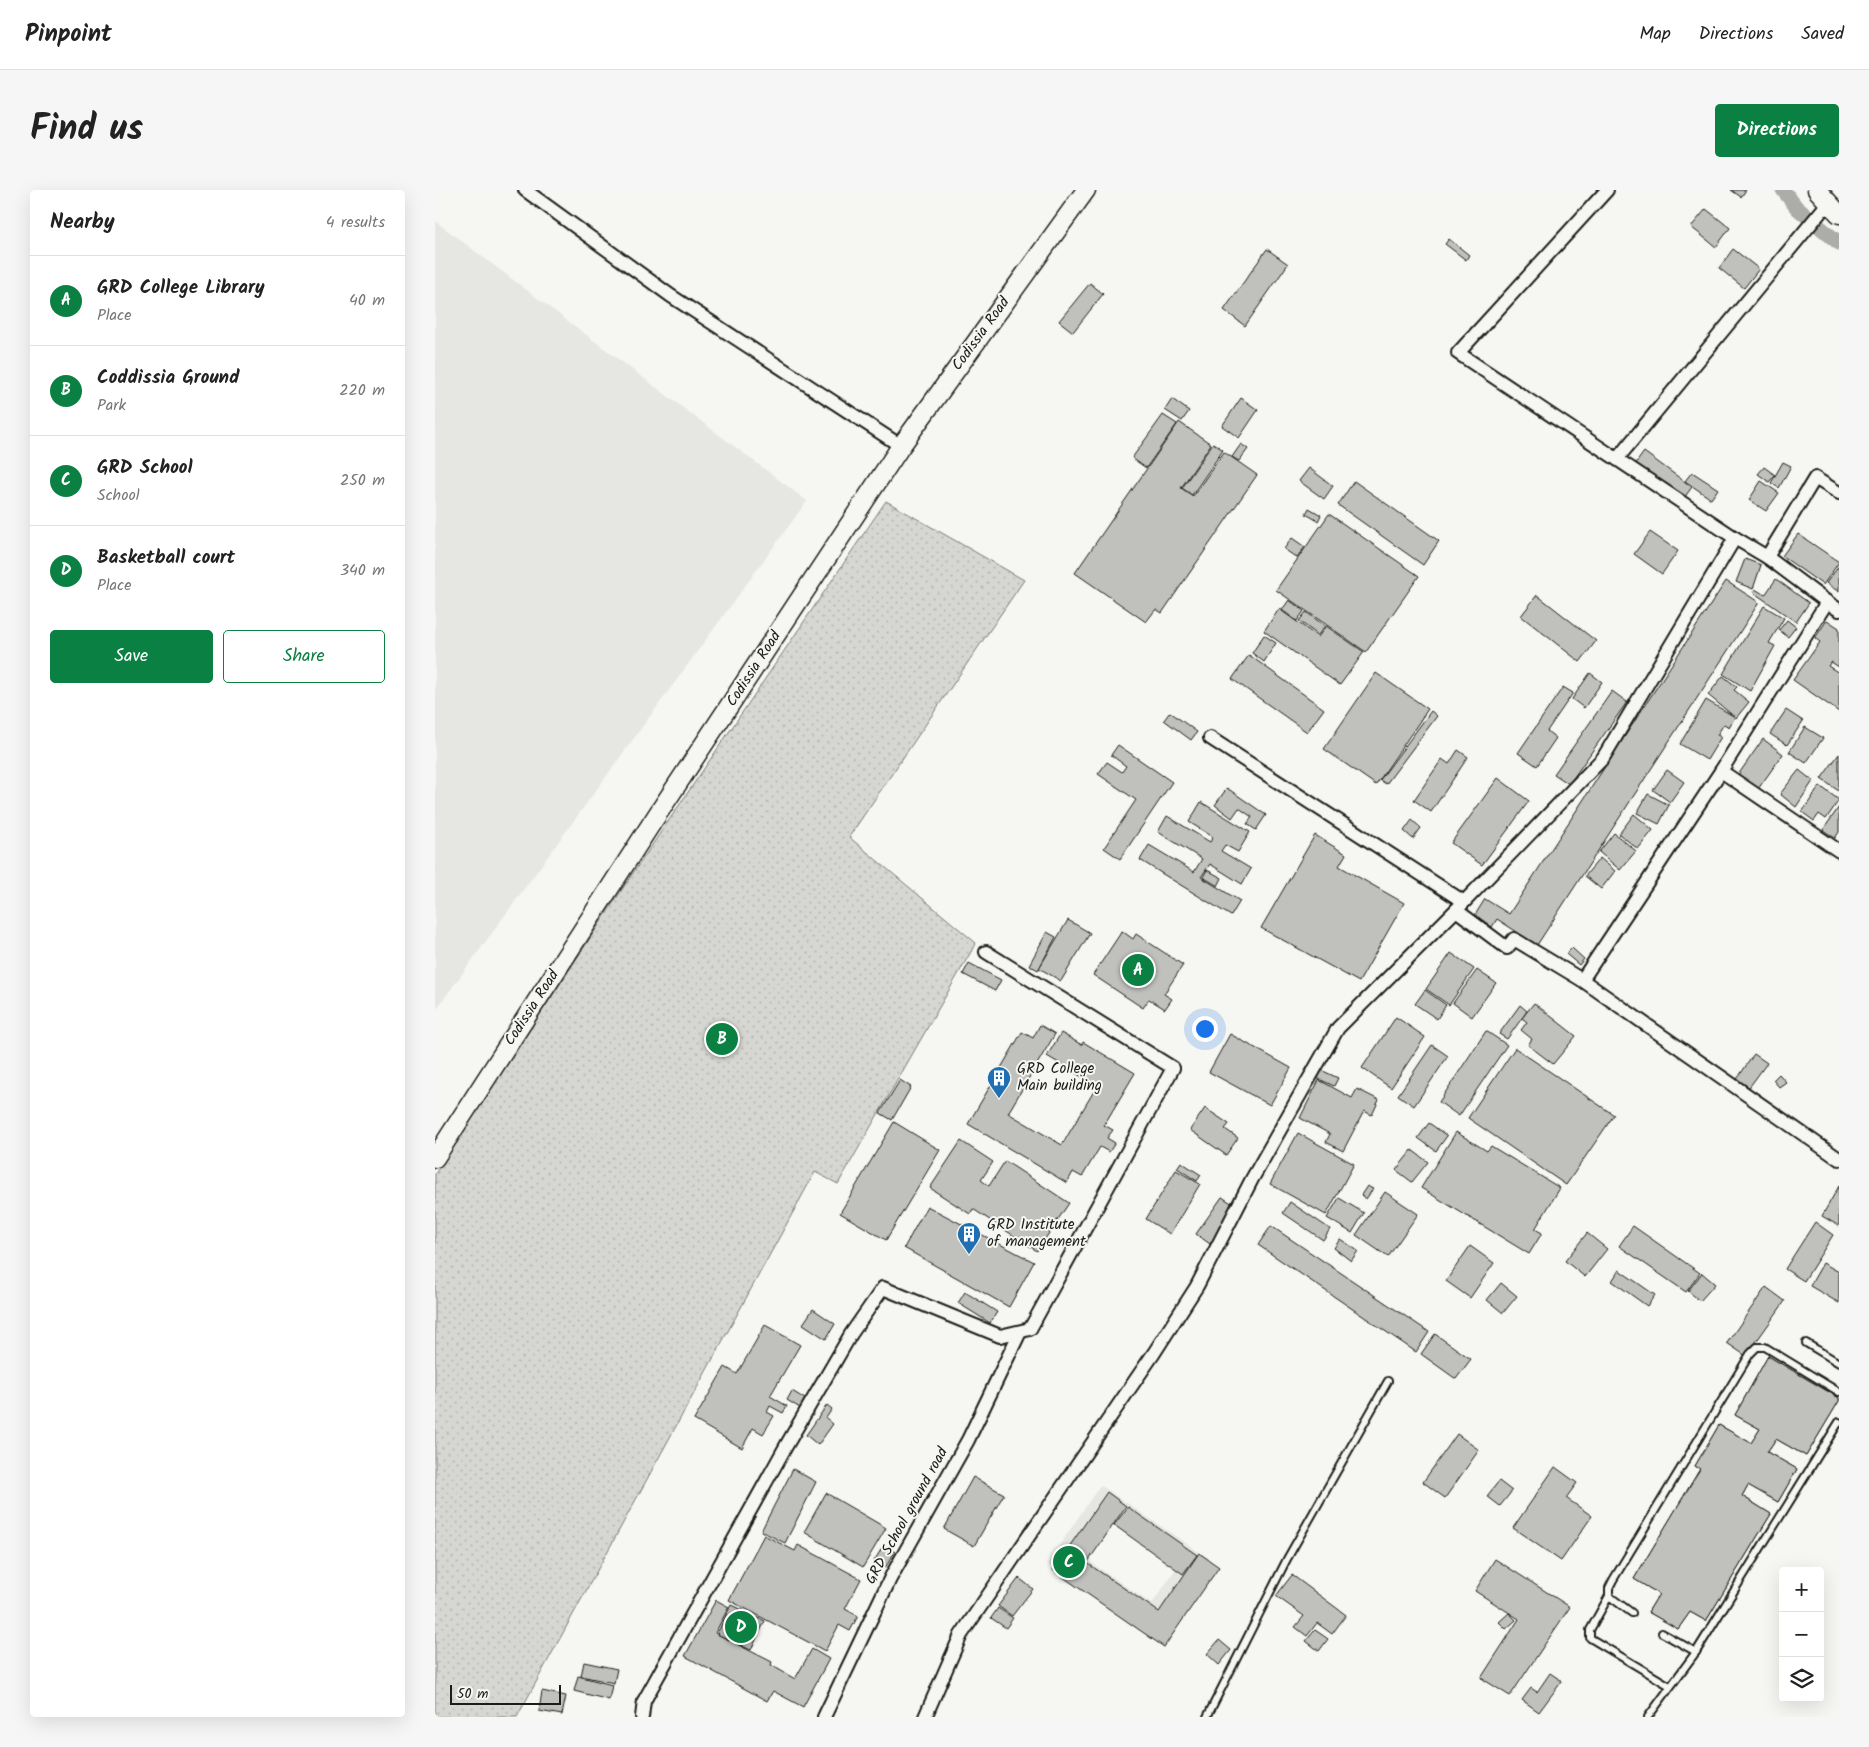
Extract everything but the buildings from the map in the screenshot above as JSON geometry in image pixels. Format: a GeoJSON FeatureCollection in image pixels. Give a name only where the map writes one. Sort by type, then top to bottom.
{"type":"FeatureCollection","features":[{"type":"Feature","properties":{"kind":"street"},"geometry":{"type":"LineString","coordinates":[[525,190],[671,296],[901,446]]}},
{"type":"Feature","properties":{"kind":"street","name":"Codissia Road"},"geometry":{"type":"LineString","coordinates":[[435,1158],[657,815],[901,446],[1086,190]]}},
{"type":"Feature","properties":{"kind":"street"},"geometry":{"type":"LineString","coordinates":[[1607,190],[1458,353],[1735,538],[1767,557],[1839,610]]}},
{"type":"Feature","properties":{"kind":"street"},"geometry":{"type":"LineString","coordinates":[[1617,459],[1826,205]]}},
{"type":"Feature","properties":{"kind":"street"},"geometry":{"type":"LineString","coordinates":[[1767,557],[1815,478],[1839,493]]}},
{"type":"Feature","properties":{"kind":"street"},"geometry":{"type":"LineString","coordinates":[[925,1717],[961,1635],[1154,1353],[1197,1286],[1252,1179],[1338,1028],[1460,906],[1603,758],[1735,538]]}},
{"type":"Feature","properties":{"kind":"street"},"geometry":{"type":"LineString","coordinates":[[1582,980],[1721,772],[1827,602]]}},
{"type":"Feature","properties":{"kind":"street"},"geometry":{"type":"LineString","coordinates":[[1210,738],[1460,906],[1507,948],[1514,939],[1582,980],[1839,1159]]}},
{"type":"Feature","properties":{"kind":"street"},"geometry":{"type":"LineString","coordinates":[[1721,772],[1839,851]]}},
{"type":"Feature","properties":{"kind":"street"},"geometry":{"type":"LineString","coordinates":[[642,1717],[644,1701],[777,1463],[851,1334],[883,1288],[1000,1336],[1030,1329],[1173,1068],[986,952]]}},
{"type":"Feature","properties":{"kind":"street","name":"GRD School ground road"},"geometry":{"type":"LineString","coordinates":[[824,1717],[891,1577],[968,1440],[1020,1332]]}},
{"type":"Feature","properties":{"kind":"lane"},"geometry":{"type":"LineString","coordinates":[[1806,1343],[1839,1363]]}},
{"type":"Feature","properties":{"kind":"lane"},"geometry":{"type":"LineString","coordinates":[[1670,1686],[1590,1638],[1590,1630],[1609,1596],[1609,1588],[1613,1580],[1749,1354],[1757,1347],[1765,1347],[1839,1392]]}},
{"type":"Feature","properties":{"kind":"lane"},"geometry":{"type":"LineString","coordinates":[[1207,1717],[1287,1559],[1388,1382]]}},
{"type":"Feature","properties":{"kind":"lane"},"geometry":{"type":"LineString","coordinates":[[1648,1717],[1696,1652],[1839,1422]]}},
{"type":"Feature","properties":{"kind":"lane"},"geometry":{"type":"LineString","coordinates":[[1609,1596],[1632,1613]]}},
{"type":"Feature","properties":{"kind":"lane"},"geometry":{"type":"LineString","coordinates":[[1662,1632],[1696,1652]]}},
{"type":"Feature","properties":{"kind":"shaded area"},"geometry":{"type":"Polygon","coordinates":[[[435,221],[807,501],[435,1011],[435,221]]]}},
{"type":"Feature","properties":{"kind":"shaded area"},"geometry":{"type":"Polygon","coordinates":[[[886,501],[1024,580],[849,837],[976,943],[838,1184],[815,1172],[517,1717],[435,1717],[435,1174],[629,879],[886,501]]]}},
{"type":"Feature","properties":{"kind":"shaded area"},"geometry":{"type":"Polygon","coordinates":[[[1100,1485],[1211,1560],[1158,1639],[1047,1564],[1100,1485]],[[1107,1519],[1081,1556],[1152,1604],[1177,1567],[1107,1519]]]}},
{"type":"Feature","properties":{"kind":"waterway"},"geometry":{"type":"LineString","coordinates":[[1783,190],[1797,208],[1839,243]]}},
{"type":"Feature","properties":{"kind":"place","name":"GRD College Library"},"geometry":{"type":"Point","coordinates":[1138,970]}},
{"type":"Feature","properties":{"kind":"place","name":"Coddissia Ground"},"geometry":{"type":"Point","coordinates":[722,1039]}},
{"type":"Feature","properties":{"kind":"place","name":"GRD College Main building"},"geometry":{"type":"Point","coordinates":[999,1099]}},
{"type":"Feature","properties":{"kind":"place","name":"GRD Institute of management"},"geometry":{"type":"Point","coordinates":[969,1255]}},
{"type":"Feature","properties":{"kind":"place","name":"GRD School"},"geometry":{"type":"Point","coordinates":[1069,1562]}},
{"type":"Feature","properties":{"kind":"place","name":"Basketball court"},"geometry":{"type":"Point","coordinates":[741,1627]}}]}
